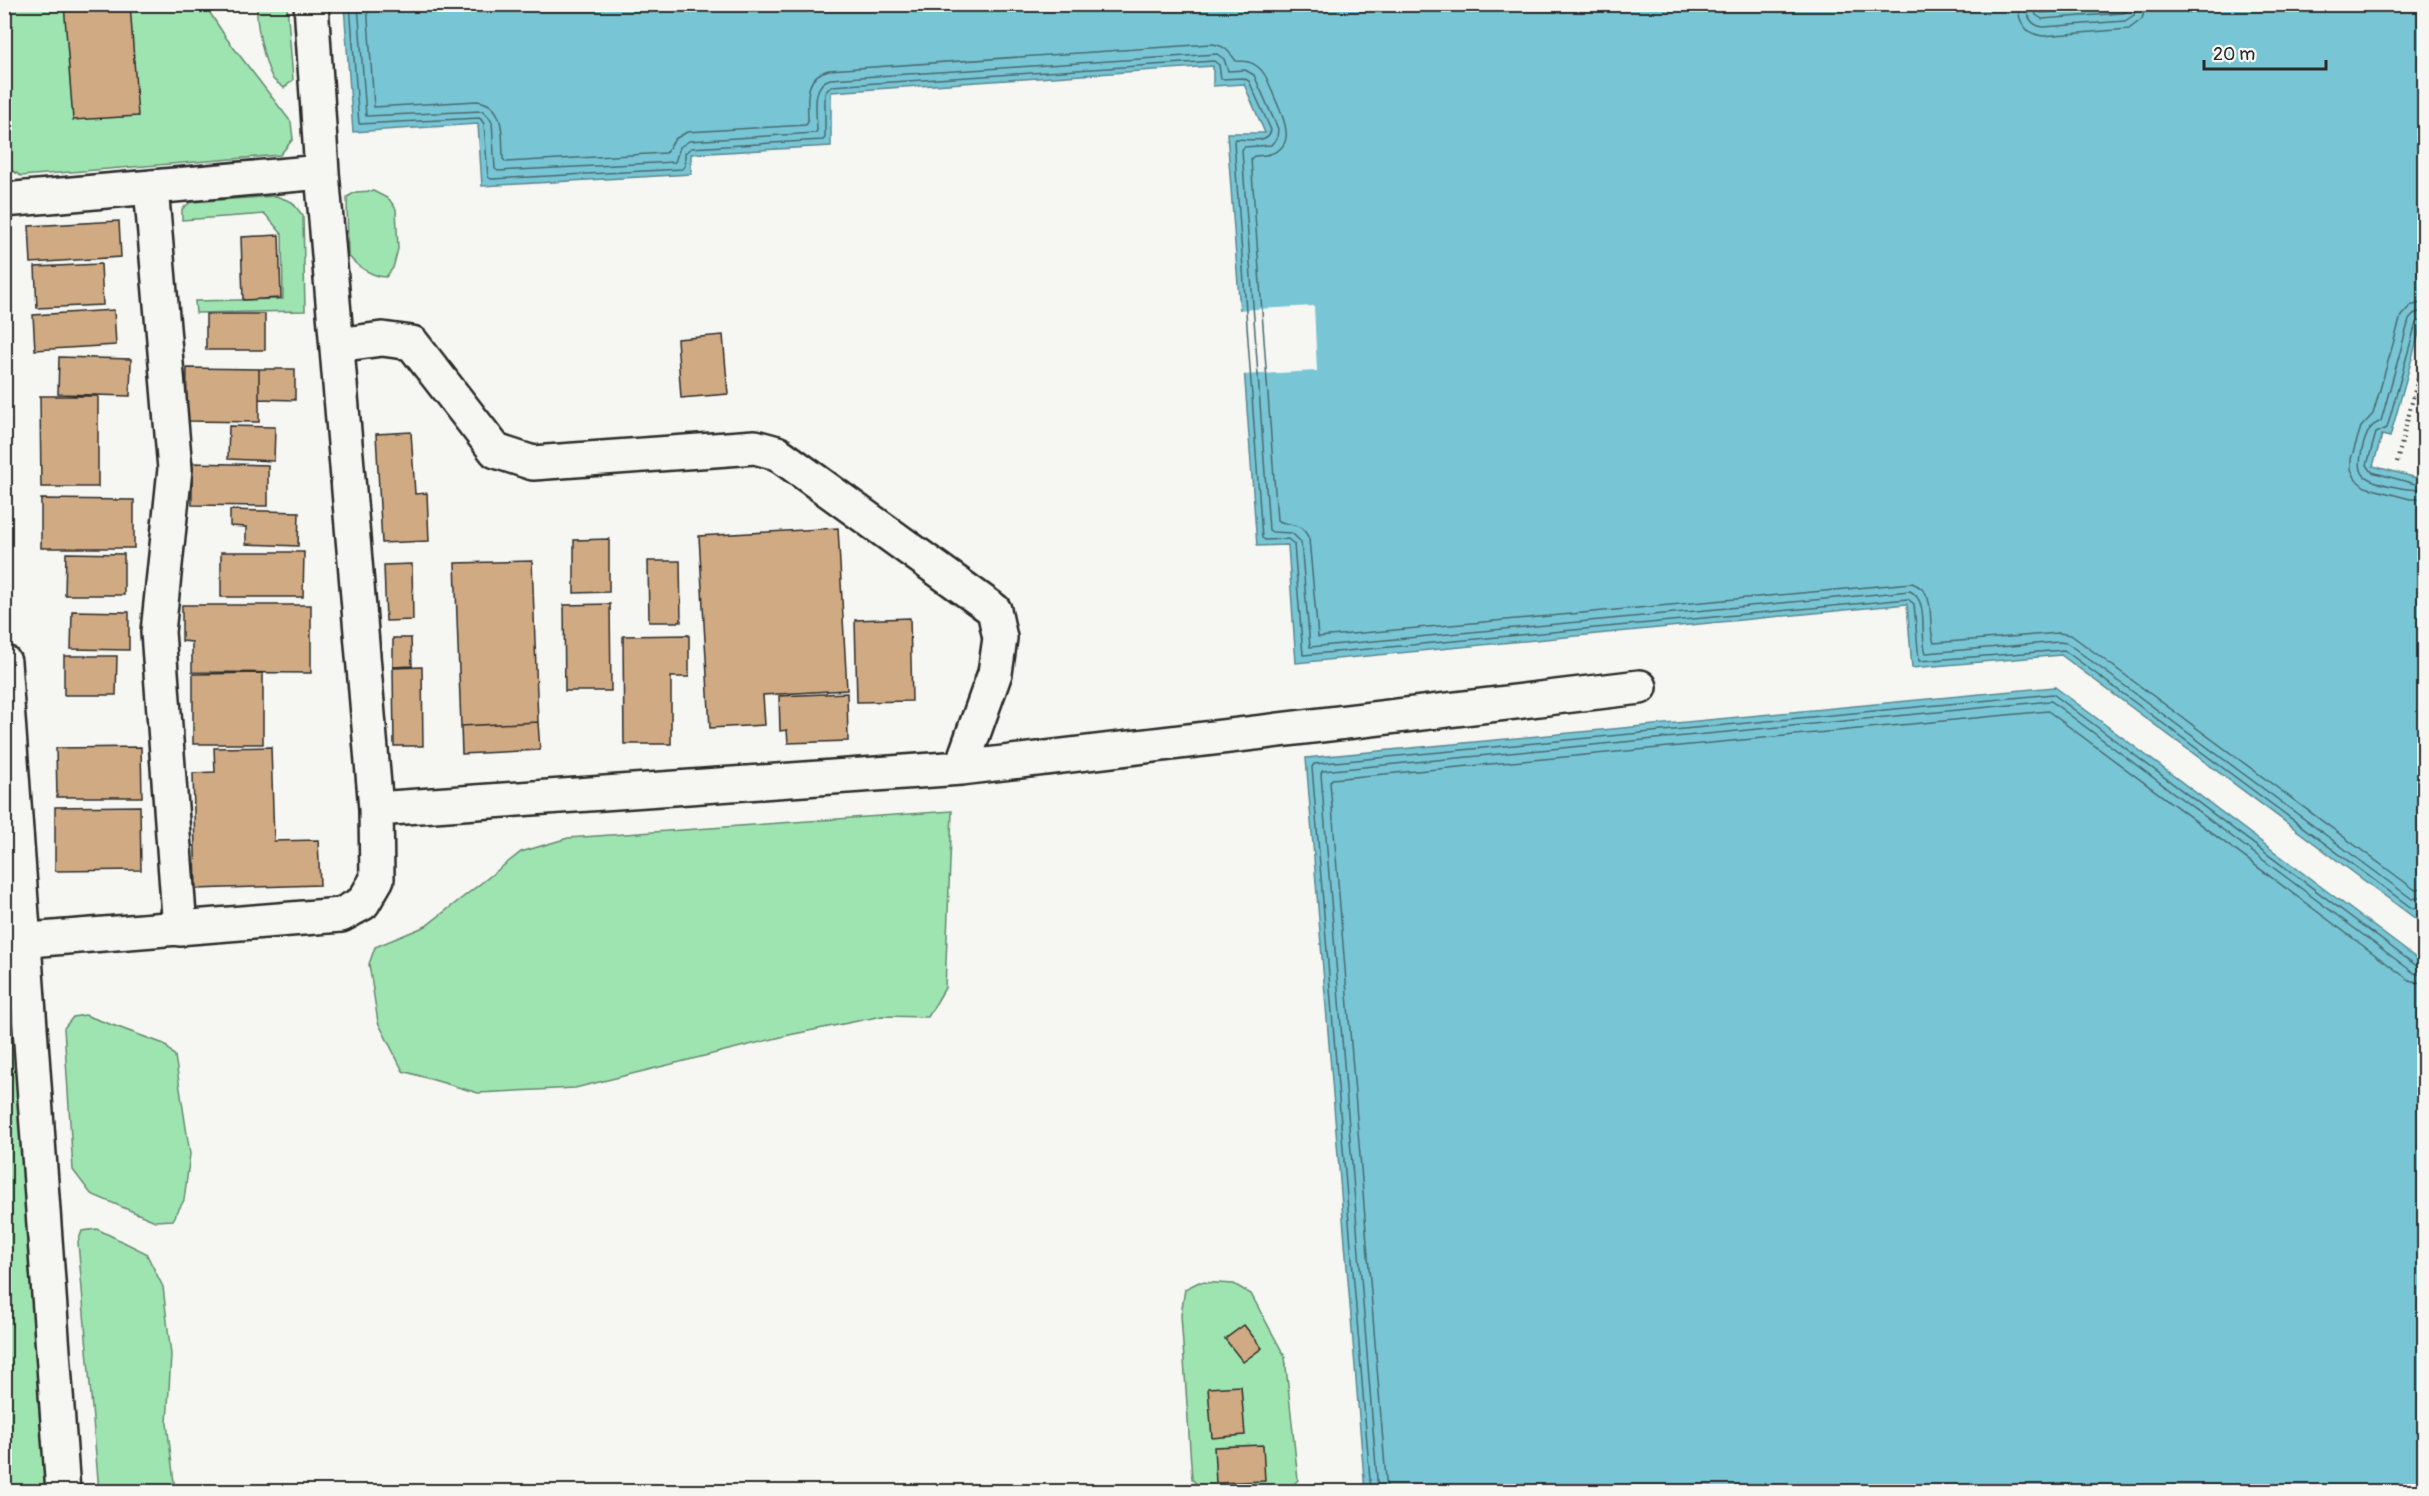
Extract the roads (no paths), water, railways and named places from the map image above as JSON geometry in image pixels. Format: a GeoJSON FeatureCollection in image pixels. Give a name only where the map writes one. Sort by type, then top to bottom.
{"type":"FeatureCollection","features":[{"type":"Feature","properties":{"kind":"street"},"geometry":{"type":"LineString","coordinates":[[14,942],[341,915],[363,903],[377,879],[376,809],[322,172],[311,4]]}},
{"type":"Feature","properties":{"kind":"street"},"geometry":{"type":"LineString","coordinates":[[4,200],[322,172]]}},
{"type":"Feature","properties":{"kind":"street"},"geometry":{"type":"LineString","coordinates":[[151,187],[175,469],[158,632],[180,929]]}},
{"type":"Feature","properties":{"kind":"street"},"geometry":{"type":"LineString","coordinates":[[337,345],[382,339],[412,343],[496,451],[533,463],[755,447],[777,453],[994,610],[1000,638],[995,673],[962,768]]}},
{"type":"Feature","properties":{"kind":"street"},"geometry":{"type":"LineString","coordinates":[[4,662],[14,942],[63,1491]]}},
{"type":"Feature","properties":{"kind":"street"},"geometry":{"type":"LineString","coordinates":[[376,809],[962,768],[1640,687]]}},
{"type":"Feature","properties":{"kind":"water"},"geometry":{"type":"Polygon","coordinates":[[[2040,4],[2041,13],[2165,4],[2424,5],[2424,315],[2390,437],[2382,435],[2373,466],[2417,478],[2424,450],[2424,910],[2416,919],[2061,655],[1912,668],[1907,604],[1296,663],[1288,545],[1257,546],[1227,133],[1265,133],[1244,84],[1213,86],[1213,66],[831,92],[831,146],[691,154],[691,174],[482,186],[478,124],[353,132],[344,5],[2040,4]]]}},
{"type":"Feature","properties":{"kind":"water"},"geometry":{"type":"Polygon","coordinates":[[[2055,687],[2424,964],[2424,1491],[1365,1491],[1306,758],[2055,687]]]}}]}
